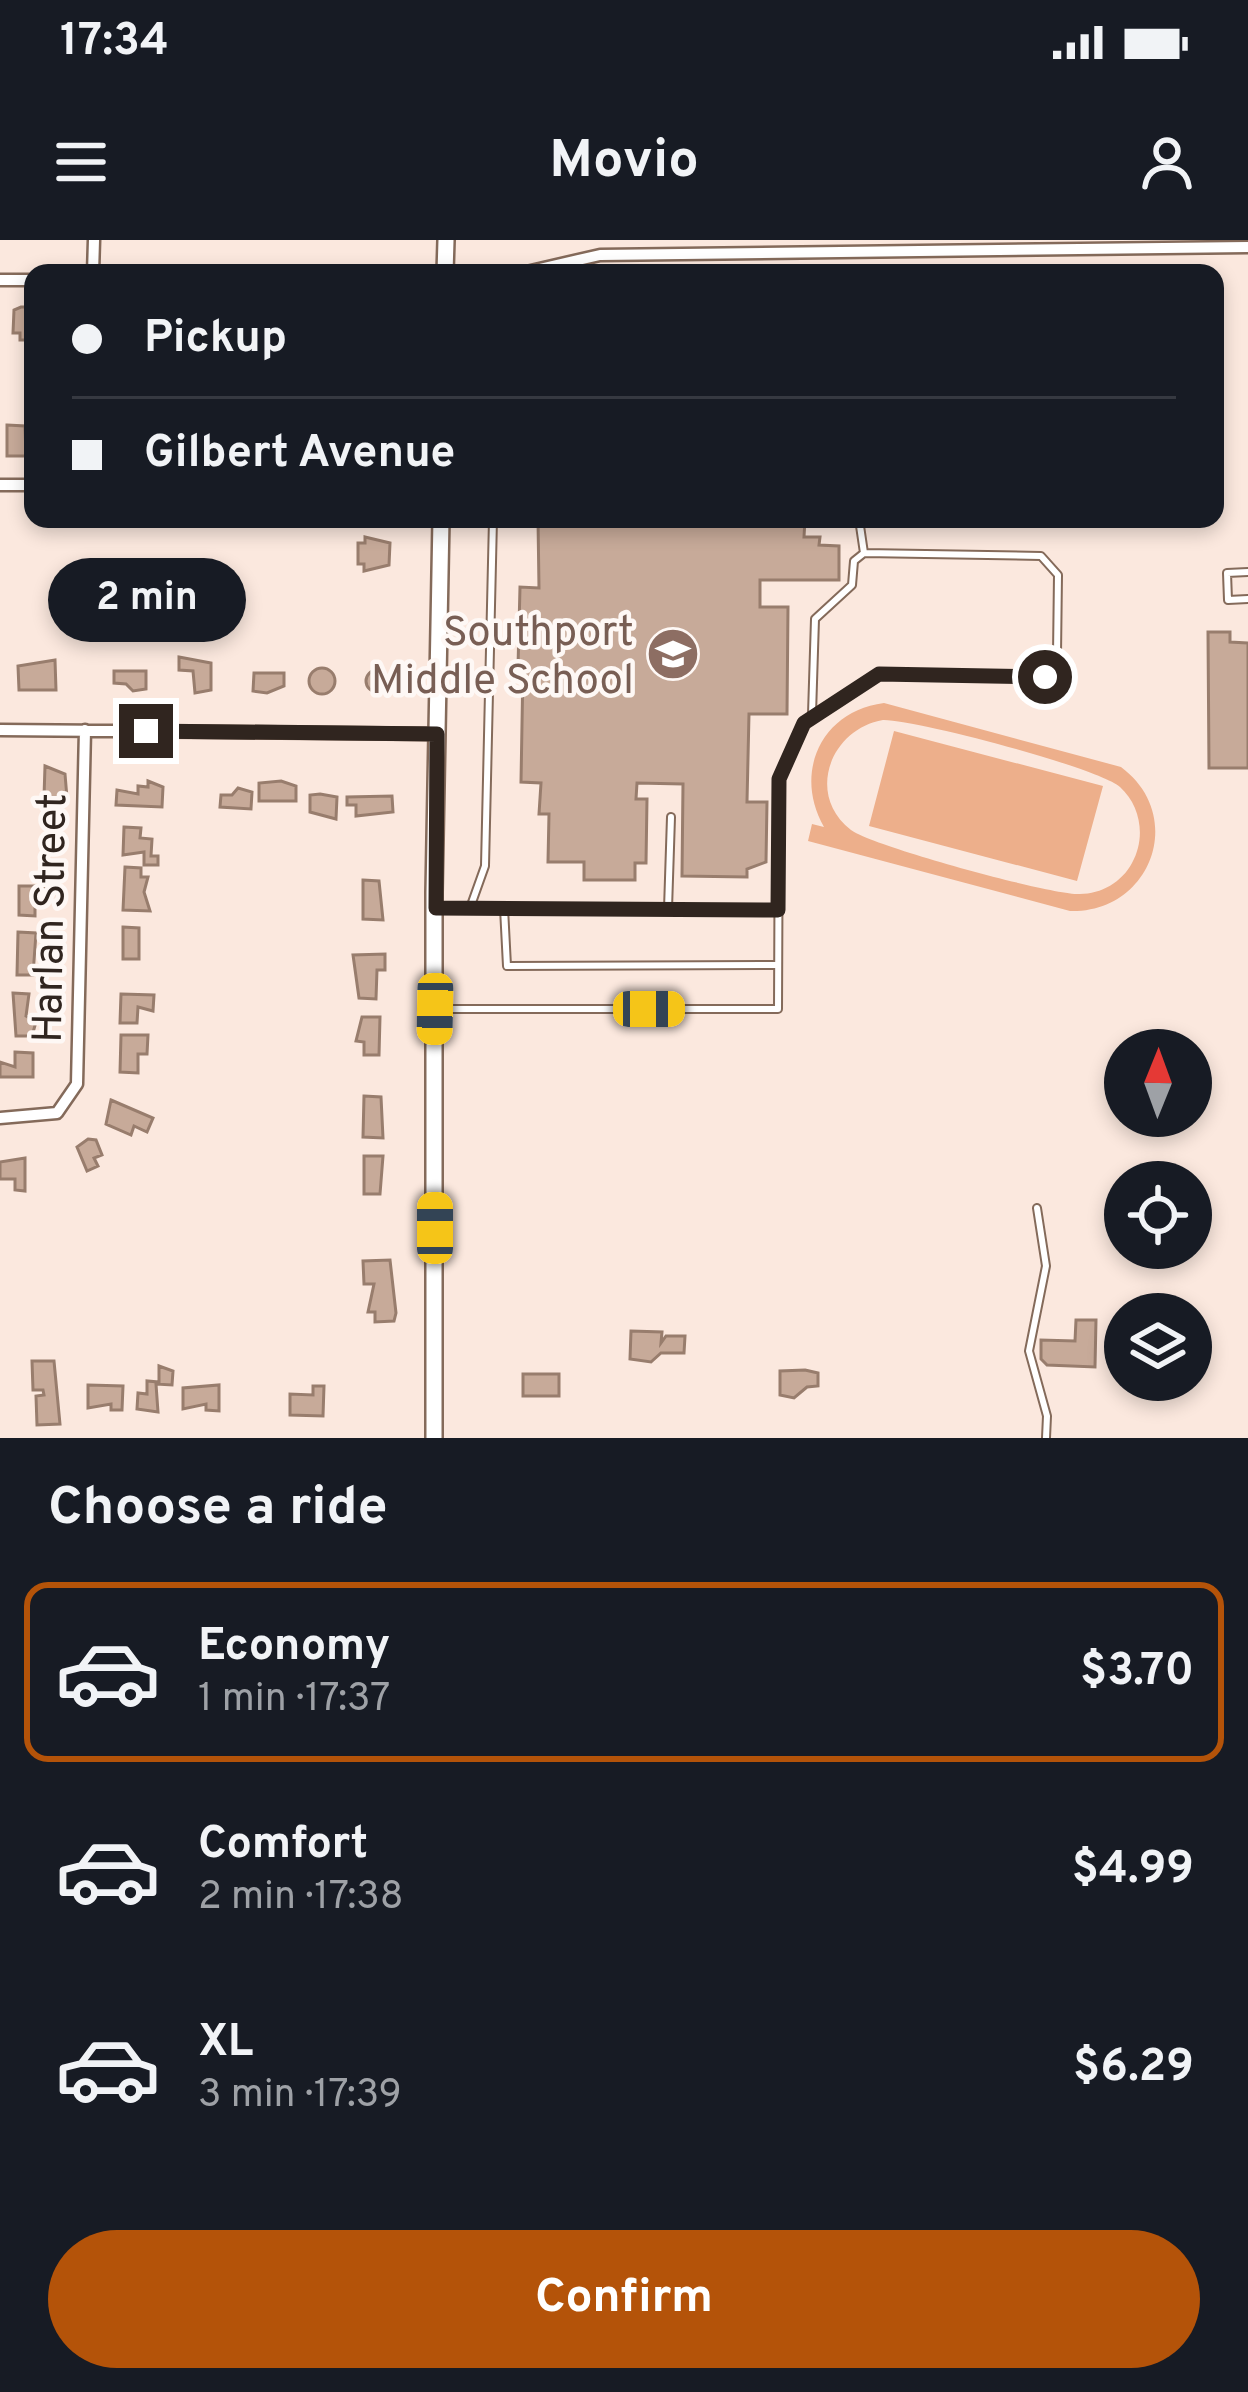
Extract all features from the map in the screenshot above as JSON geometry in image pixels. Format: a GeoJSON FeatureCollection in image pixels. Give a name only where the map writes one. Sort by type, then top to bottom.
{"type":"FeatureCollection","features":[{"type":"Feature","properties":{"kind":"main road"},"geometry":{"type":"LineString","coordinates":[[434,1438],[441,528]]}},
{"type":"Feature","properties":{"kind":"street"},"geometry":{"type":"LineString","coordinates":[[561,264],[600,255],[1248,247]]}},
{"type":"Feature","properties":{"kind":"street"},"geometry":{"type":"LineString","coordinates":[[0,730],[437,734]]}},
{"type":"Feature","properties":{"kind":"street","name":"Harlan Street"},"geometry":{"type":"LineString","coordinates":[[0,1118],[46,1118],[67,1104],[78,1077],[85,730]]}},
{"type":"Feature","properties":{"kind":"lane"},"geometry":{"type":"LineString","coordinates":[[470,908],[485,866],[493,528]]}},
{"type":"Feature","properties":{"kind":"lane"},"geometry":{"type":"LineString","coordinates":[[861,528],[864,553]]}},
{"type":"Feature","properties":{"kind":"lane"},"geometry":{"type":"LineString","coordinates":[[435,1009],[778,1009],[779,779],[804,723],[879,674],[1045,677],[1057,654],[1058,575],[1041,556],[864,553],[854,561],[852,584],[815,619],[812,717]]}},
{"type":"Feature","properties":{"kind":"lane"},"geometry":{"type":"LineString","coordinates":[[1248,572],[1227,573],[1228,600],[1248,599]]}},
{"type":"Feature","properties":{"kind":"lane"},"geometry":{"type":"LineString","coordinates":[[668,909],[671,817]]}},
{"type":"Feature","properties":{"kind":"lane"},"geometry":{"type":"LineString","coordinates":[[436,908],[778,910]]}},
{"type":"Feature","properties":{"kind":"lane"},"geometry":{"type":"LineString","coordinates":[[504,908],[507,966],[778,965]]}},
{"type":"Feature","properties":{"kind":"lane"},"geometry":{"type":"LineString","coordinates":[[1036,1208],[1046,1266],[1029,1352],[1047,1416],[1046,1438]]}},
{"type":"Feature","properties":{"kind":"shaded area"},"geometry":{"type":"Polygon","coordinates":[[[884,703],[1121,767],[1141,787],[1152,810],[1151,858],[1121,896],[1098,907],[1070,911],[808,841],[812,824],[824,827],[811,786],[819,748],[844,718],[884,703]],[[883,720],[865,726],[838,749],[830,765],[829,799],[851,830],[925,858],[1062,892],[1096,892],[1128,870],[1139,843],[1139,823],[1133,803],[1120,787],[1044,757],[883,720]]]}},
{"type":"Feature","properties":{"kind":"shaded area"},"geometry":{"type":"Polygon","coordinates":[[[894,731],[1103,786],[1077,881],[869,826],[894,731]]]}},
{"type":"Feature","properties":{"kind":"building"},"geometry":{"type":"Polygon","coordinates":[[[24,307],[24,340],[20,333],[13,333],[14,310],[24,307]]]}},
{"type":"Feature","properties":{"kind":"building"},"geometry":{"type":"Polygon","coordinates":[[[7,425],[24,426],[24,456],[7,456],[7,425]]]}},
{"type":"Feature","properties":{"kind":"building"},"geometry":{"type":"Polygon","coordinates":[[[538,528],[804,528],[804,537],[820,537],[819,545],[839,546],[839,580],[760,580],[760,607],[788,607],[787,714],[749,714],[747,802],[767,802],[766,862],[747,869],[747,877],[682,876],[683,784],[637,783],[636,799],[647,799],[646,863],[635,863],[635,880],[584,880],[584,862],[548,862],[549,814],[539,814],[541,783],[521,782],[520,587],[539,588],[538,528]]]}},
{"type":"Feature","properties":{"kind":"building"},"geometry":{"type":"Polygon","coordinates":[[[365,537],[390,543],[389,565],[364,571],[364,564],[358,564],[358,543],[365,543],[365,537]]]}},
{"type":"Feature","properties":{"kind":"building"},"geometry":{"type":"Polygon","coordinates":[[[1208,632],[1230,632],[1230,642],[1248,643],[1248,768],[1209,768],[1208,632]]]}},
{"type":"Feature","properties":{"kind":"building"},"geometry":{"type":"Polygon","coordinates":[[[179,657],[211,663],[211,690],[195,693],[193,671],[179,670],[179,657]]]}},
{"type":"Feature","properties":{"kind":"building"},"geometry":{"type":"Polygon","coordinates":[[[55,660],[56,690],[19,690],[18,666],[55,660]]]}},
{"type":"Feature","properties":{"kind":"building"},"geometry":{"type":"Polygon","coordinates":[[[322,668],[335,681],[322,694],[309,681],[322,668]]]}},
{"type":"Feature","properties":{"kind":"building"},"geometry":{"type":"Polygon","coordinates":[[[377,670],[388,681],[377,692],[366,681],[377,670]]]}},
{"type":"Feature","properties":{"kind":"building"},"geometry":{"type":"Polygon","coordinates":[[[114,671],[146,671],[146,689],[133,691],[126,684],[114,683],[114,671]]]}},
{"type":"Feature","properties":{"kind":"building"},"geometry":{"type":"Polygon","coordinates":[[[254,673],[284,673],[284,686],[267,693],[253,691],[254,673]]]}},
{"type":"Feature","properties":{"kind":"building"},"geometry":{"type":"Polygon","coordinates":[[[45,766],[65,774],[67,798],[61,803],[44,797],[45,766]]]}},
{"type":"Feature","properties":{"kind":"building"},"geometry":{"type":"Polygon","coordinates":[[[148,781],[163,787],[162,807],[116,805],[117,790],[138,794],[138,786],[148,787],[148,781]]]}},
{"type":"Feature","properties":{"kind":"building"},"geometry":{"type":"Polygon","coordinates":[[[281,781],[296,786],[296,801],[259,801],[259,783],[281,781]]]}},
{"type":"Feature","properties":{"kind":"building"},"geometry":{"type":"Polygon","coordinates":[[[238,788],[252,792],[251,809],[220,807],[221,795],[232,795],[238,788]]]}},
{"type":"Feature","properties":{"kind":"building"},"geometry":{"type":"Polygon","coordinates":[[[310,795],[337,797],[336,819],[310,812],[310,795]]]}},
{"type":"Feature","properties":{"kind":"building"},"geometry":{"type":"Polygon","coordinates":[[[392,796],[393,812],[356,816],[356,805],[347,805],[347,797],[392,796]]]}},
{"type":"Feature","properties":{"kind":"building"},"geometry":{"type":"Polygon","coordinates":[[[124,827],[141,828],[140,838],[152,839],[151,856],[158,856],[158,865],[144,865],[144,852],[123,855],[124,827]]]}},
{"type":"Feature","properties":{"kind":"building"},"geometry":{"type":"Polygon","coordinates":[[[125,867],[141,868],[141,877],[148,877],[144,892],[150,911],[123,910],[125,867]]]}},
{"type":"Feature","properties":{"kind":"building"},"geometry":{"type":"Polygon","coordinates":[[[363,880],[379,881],[383,920],[363,919],[363,880]]]}},
{"type":"Feature","properties":{"kind":"building"},"geometry":{"type":"Polygon","coordinates":[[[19,886],[47,886],[47,895],[35,894],[35,916],[19,915],[19,886]]]}},
{"type":"Feature","properties":{"kind":"building"},"geometry":{"type":"Polygon","coordinates":[[[123,927],[139,928],[139,959],[123,959],[123,927]]]}},
{"type":"Feature","properties":{"kind":"building"},"geometry":{"type":"Polygon","coordinates":[[[18,932],[36,933],[33,975],[17,975],[18,932]]]}},
{"type":"Feature","properties":{"kind":"building"},"geometry":{"type":"Polygon","coordinates":[[[385,954],[385,970],[377,970],[376,999],[359,998],[353,955],[385,954]]]}},
{"type":"Feature","properties":{"kind":"building"},"geometry":{"type":"Polygon","coordinates":[[[13,993],[29,994],[26,1016],[36,1022],[32,1036],[16,1036],[13,993]]]}},
{"type":"Feature","properties":{"kind":"building"},"geometry":{"type":"Polygon","coordinates":[[[121,994],[154,995],[153,1011],[138,1007],[137,1023],[120,1023],[121,994]]]}},
{"type":"Feature","properties":{"kind":"building"},"geometry":{"type":"Polygon","coordinates":[[[362,1017],[380,1017],[379,1055],[364,1055],[364,1042],[356,1041],[362,1017]]]}},
{"type":"Feature","properties":{"kind":"building"},"geometry":{"type":"Polygon","coordinates":[[[121,1035],[148,1035],[147,1054],[138,1054],[138,1073],[120,1072],[121,1035]]]}},
{"type":"Feature","properties":{"kind":"building"},"geometry":{"type":"Polygon","coordinates":[[[15,1052],[33,1053],[33,1077],[0,1077],[0,1062],[15,1067],[15,1052]]]}},
{"type":"Feature","properties":{"kind":"building"},"geometry":{"type":"Polygon","coordinates":[[[364,1096],[381,1097],[383,1138],[363,1137],[364,1096]]]}},
{"type":"Feature","properties":{"kind":"building"},"geometry":{"type":"Polygon","coordinates":[[[111,1100],[153,1118],[147,1132],[134,1126],[131,1135],[106,1124],[111,1100]]]}},
{"type":"Feature","properties":{"kind":"building"},"geometry":{"type":"Polygon","coordinates":[[[88,1139],[96,1140],[102,1155],[94,1158],[98,1166],[87,1171],[77,1147],[88,1139]]]}},
{"type":"Feature","properties":{"kind":"building"},"geometry":{"type":"Polygon","coordinates":[[[364,1156],[383,1156],[380,1194],[364,1194],[364,1156]]]}},
{"type":"Feature","properties":{"kind":"building"},"geometry":{"type":"Polygon","coordinates":[[[25,1158],[25,1191],[15,1190],[15,1179],[0,1179],[0,1162],[25,1158]]]}},
{"type":"Feature","properties":{"kind":"building"},"geometry":{"type":"Polygon","coordinates":[[[390,1260],[396,1313],[394,1321],[375,1322],[375,1312],[368,1312],[374,1284],[364,1284],[363,1261],[390,1260]]]}},
{"type":"Feature","properties":{"kind":"building"},"geometry":{"type":"Polygon","coordinates":[[[1076,1320],[1096,1320],[1095,1367],[1047,1365],[1041,1359],[1041,1340],[1075,1341],[1076,1320]]]}},
{"type":"Feature","properties":{"kind":"building"},"geometry":{"type":"Polygon","coordinates":[[[631,1331],[662,1332],[661,1343],[666,1336],[685,1336],[684,1353],[661,1353],[651,1362],[630,1359],[631,1331]]]}},
{"type":"Feature","properties":{"kind":"building"},"geometry":{"type":"Polygon","coordinates":[[[32,1361],[54,1361],[60,1424],[37,1425],[36,1396],[44,1395],[43,1390],[33,1390],[32,1361]]]}},
{"type":"Feature","properties":{"kind":"building"},"geometry":{"type":"Polygon","coordinates":[[[159,1366],[173,1371],[172,1385],[156,1384],[158,1412],[137,1409],[138,1393],[147,1394],[147,1381],[159,1382],[159,1366]]]}},
{"type":"Feature","properties":{"kind":"building"},"geometry":{"type":"Polygon","coordinates":[[[780,1371],[818,1373],[818,1386],[807,1387],[794,1398],[780,1395],[780,1371]]]}},
{"type":"Feature","properties":{"kind":"building"},"geometry":{"type":"Polygon","coordinates":[[[523,1374],[559,1374],[559,1396],[523,1396],[523,1374]]]}},
{"type":"Feature","properties":{"kind":"building"},"geometry":{"type":"Polygon","coordinates":[[[88,1385],[123,1386],[122,1410],[111,1410],[111,1404],[88,1408],[88,1385]]]}},
{"type":"Feature","properties":{"kind":"building"},"geometry":{"type":"Polygon","coordinates":[[[219,1385],[219,1411],[206,1410],[206,1404],[183,1409],[183,1388],[219,1385]]]}},
{"type":"Feature","properties":{"kind":"building"},"geometry":{"type":"Polygon","coordinates":[[[313,1386],[324,1386],[323,1416],[290,1415],[290,1394],[313,1395],[313,1386]]]}},
{"type":"Feature","properties":{"kind":"place","name":"Southport Middle School"},"geometry":{"type":"Point","coordinates":[673,654]}},
{"type":"Feature","properties":{"kind":"route"},"geometry":{"type":"LineString","coordinates":[[146,731],[437,734],[436,908],[778,910],[779,779],[804,723],[879,674],[1045,677]]}}]}
